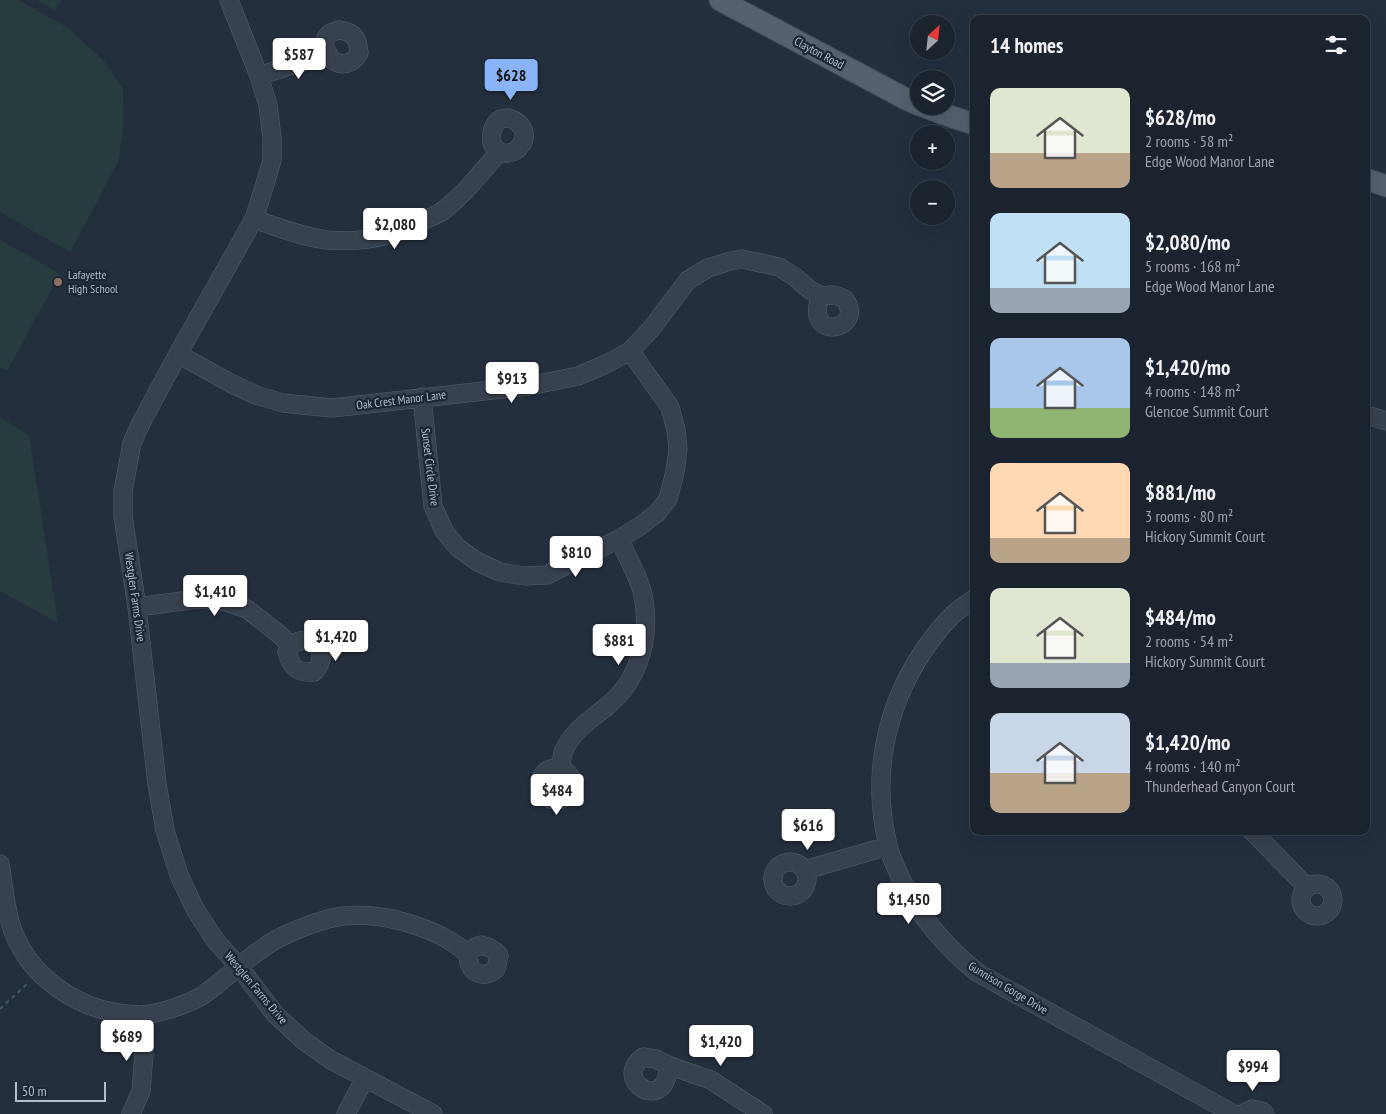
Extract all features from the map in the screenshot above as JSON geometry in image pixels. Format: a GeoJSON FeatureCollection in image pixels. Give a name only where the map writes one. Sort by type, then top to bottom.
{"type":"FeatureCollection","features":[{"type":"Feature","properties":{"kind":"main road","name":"Clayton Road"},"geometry":{"type":"LineString","coordinates":[[720,0],[910,102]]}},
{"type":"Feature","properties":{"kind":"main road"},"geometry":{"type":"LineString","coordinates":[[946,115],[970,123]]}},
{"type":"Feature","properties":{"kind":"main road"},"geometry":{"type":"LineString","coordinates":[[1370,181],[1386,186]]}},
{"type":"Feature","properties":{"kind":"street","name":"Westglen Farms Drive"},"geometry":{"type":"LineString","coordinates":[[229,0],[259,76],[269,113],[272,160],[254,219],[141,423],[132,443],[123,491],[123,516],[137,606],[164,830],[178,875],[195,909],[214,940],[275,1014],[304,1041],[331,1060],[433,1114]]}},
{"type":"Feature","properties":{"kind":"street"},"geometry":{"type":"LineString","coordinates":[[259,76],[328,53]]}},
{"type":"Feature","properties":{"kind":"street"},"geometry":{"type":"LineString","coordinates":[[254,219],[326,240],[350,241],[372,239],[396,233],[420,224],[442,211],[463,193],[499,152]]}},
{"type":"Feature","properties":{"kind":"street","name":"Oak Crest Manor Lane"},"geometry":{"type":"LineString","coordinates":[[178,354],[256,395],[282,403],[332,408],[529,386],[578,376],[630,351],[651,329],[688,280],[708,268],[731,261],[742,259],[779,267],[820,296]]}},
{"type":"Feature","properties":{"kind":"street","name":"Sunset Circle Drive"},"geometry":{"type":"LineString","coordinates":[[422,397],[433,506],[444,531],[458,548],[478,562],[500,572],[524,576],[547,575],[640,526],[657,513],[668,499],[675,472],[678,449],[676,430],[670,407],[630,351]]}},
{"type":"Feature","properties":{"kind":"street"},"geometry":{"type":"LineString","coordinates":[[1370,416],[1386,421]]}},
{"type":"Feature","properties":{"kind":"street"},"geometry":{"type":"LineString","coordinates":[[560,768],[563,753],[570,740],[583,724],[609,705],[629,683],[639,661],[645,635],[646,611],[642,590],[619,538]]}},
{"type":"Feature","properties":{"kind":"street"},"geometry":{"type":"LineString","coordinates":[[137,606],[197,599],[223,601],[246,609],[274,630],[291,646]]}},
{"type":"Feature","properties":{"kind":"street","name":"Gunnison Gorge Drive"},"geometry":{"type":"LineString","coordinates":[[970,602],[955,613],[936,633],[917,661],[903,687],[891,716],[884,745],[880,788],[882,812],[888,846],[908,894],[922,916],[946,946],[978,973],[1234,1114]]}},
{"type":"Feature","properties":{"kind":"street"},"geometry":{"type":"LineString","coordinates":[[1256,835],[1307,887]]}},
{"type":"Feature","properties":{"kind":"street"},"geometry":{"type":"LineString","coordinates":[[805,870],[888,846]]}},
{"type":"Feature","properties":{"kind":"street"},"geometry":{"type":"LineString","coordinates":[[0,864],[7,910],[13,932],[35,967],[63,992],[81,1002],[118,1013],[142,1015],[174,1008],[198,998],[270,943],[303,927],[329,919],[359,916],[387,918],[436,934],[468,952]]}},
{"type":"Feature","properties":{"kind":"street"},"geometry":{"type":"LineString","coordinates":[[131,1114],[141,1091],[144,1054],[142,1015]]}},
{"type":"Feature","properties":{"kind":"street"},"geometry":{"type":"LineString","coordinates":[[663,1062],[711,1080],[763,1114]]}},
{"type":"Feature","properties":{"kind":"street"},"geometry":{"type":"LineString","coordinates":[[346,1114],[365,1078]]}},
{"type":"Feature","properties":{"kind":"street"},"geometry":{"type":"LineString","coordinates":[[1242,1114],[1252,1109],[1262,1111],[1265,1114]]}},
{"type":"Feature","properties":{"kind":"path"},"geometry":{"type":"LineString","coordinates":[[0,1009],[30,981]]}},
{"type":"Feature","properties":{"kind":"green space"},"geometry":{"type":"Polygon","coordinates":[[[0,0],[19,0],[69,29],[103,60],[123,89],[124,124],[118,162],[70,252],[0,212],[0,0]]]}},
{"type":"Feature","properties":{"kind":"green space"},"geometry":{"type":"Polygon","coordinates":[[[37,0],[61,0],[56,10],[37,0]]]}},
{"type":"Feature","properties":{"kind":"green space"},"geometry":{"type":"Polygon","coordinates":[[[0,240],[60,274],[7,371],[0,367],[0,240]]]}},
{"type":"Feature","properties":{"kind":"green space"},"geometry":{"type":"Polygon","coordinates":[[[0,417],[29,435],[58,623],[0,591],[0,417]]]}},
{"type":"Feature","properties":{"kind":"place","name":"Lafayette High School"},"geometry":{"type":"Point","coordinates":[58,282]}}]}
